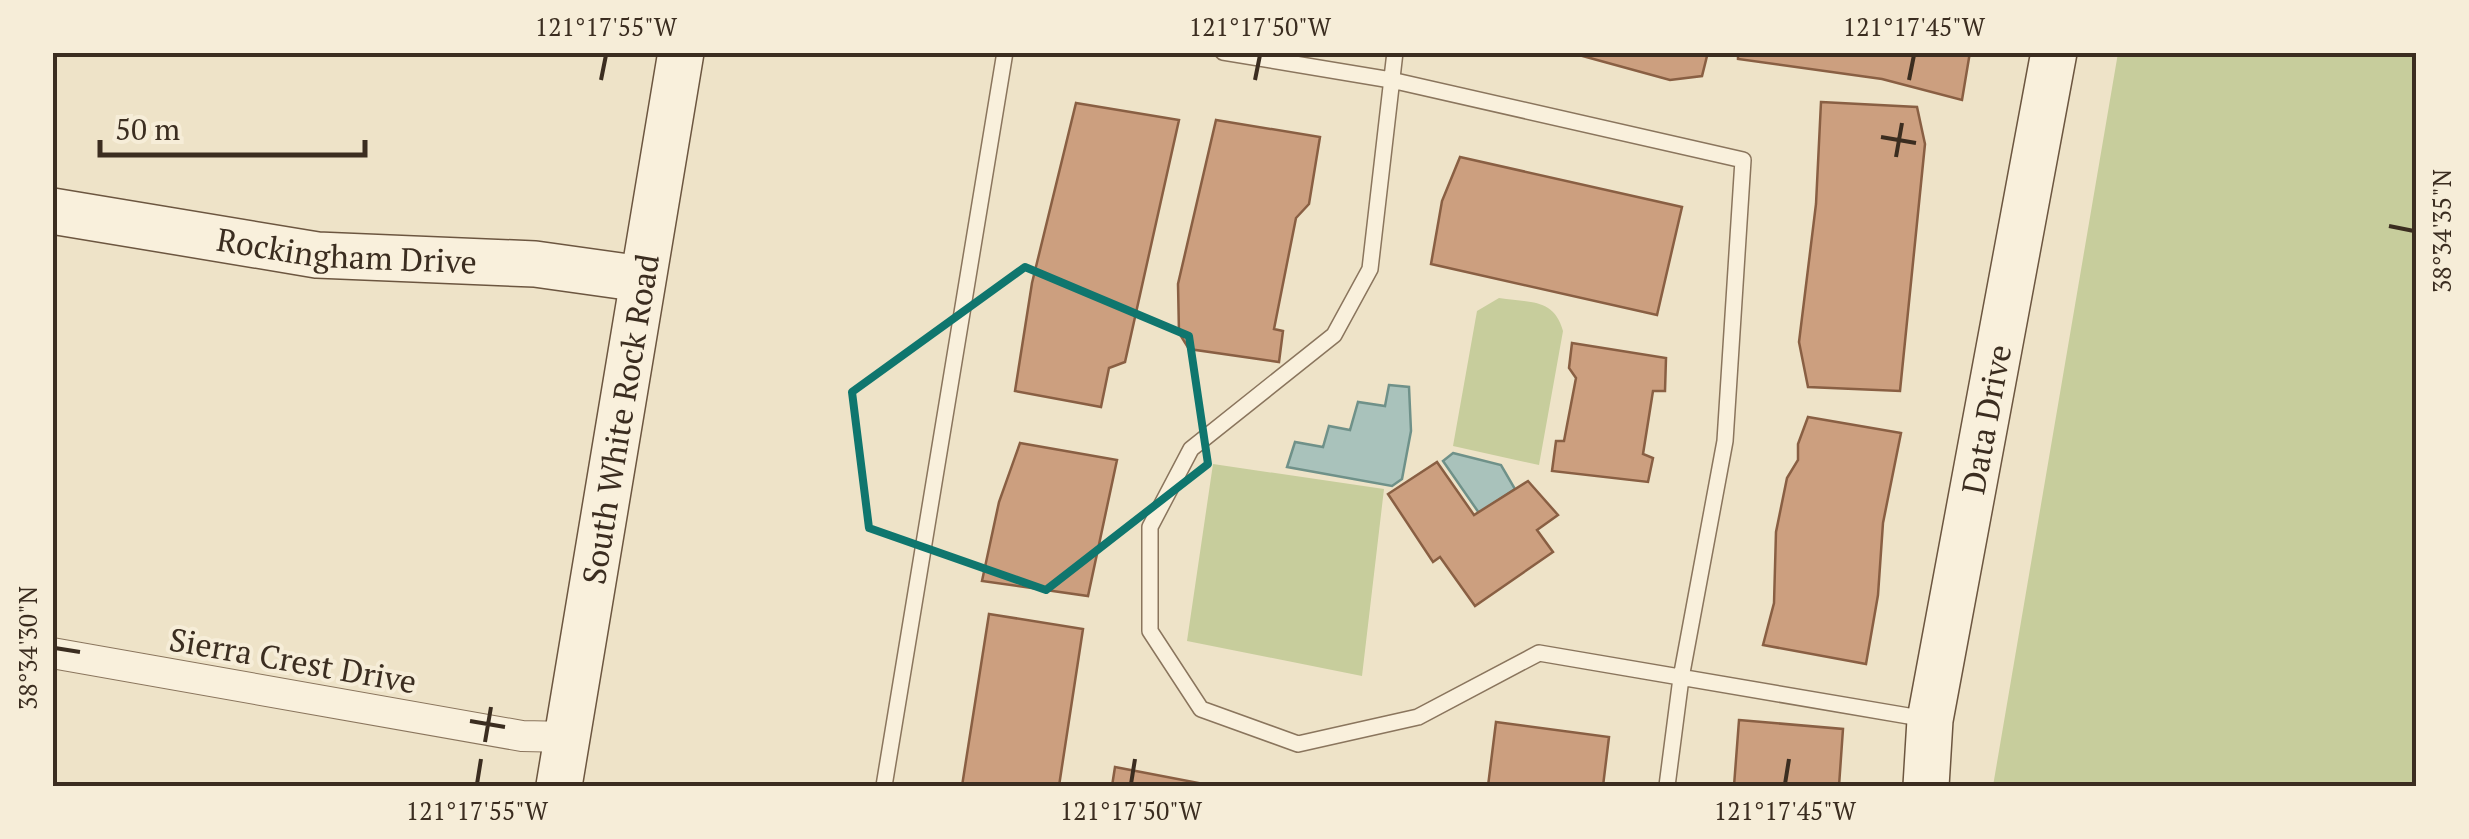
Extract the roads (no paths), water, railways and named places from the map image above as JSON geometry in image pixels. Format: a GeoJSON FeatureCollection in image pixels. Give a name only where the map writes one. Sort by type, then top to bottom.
{"type":"FeatureCollection","features":[{"type":"Feature","properties":{"kind":"street","name":"South White Rock Road"},"geometry":{"type":"LineString","coordinates":[[559,786],[682,52]]}},
{"type":"Feature","properties":{"kind":"street","name":"Data Drive"},"geometry":{"type":"LineString","coordinates":[[1926,786],[1930,720],[2054,52]]}},
{"type":"Feature","properties":{"kind":"street","name":"Rockingham Drive"},"geometry":{"type":"LineString","coordinates":[[52,211],[317,255],[520,262],[642,280]]}},
{"type":"Feature","properties":{"kind":"street","name":"Sierra Crest Drive"},"geometry":{"type":"LineString","coordinates":[[52,652],[522,736],[569,737]]}},
{"type":"Feature","properties":{"kind":"lane"},"geometry":{"type":"LineString","coordinates":[[884,786],[1005,52]]}},
{"type":"Feature","properties":{"kind":"lane"},"geometry":{"type":"LineString","coordinates":[[1223,52],[1390,80],[1743,160],[1725,441],[1681,678],[1667,786]]}},
{"type":"Feature","properties":{"kind":"lane"},"geometry":{"type":"LineString","coordinates":[[1395,52],[1370,269],[1334,335],[1191,449],[1150,527],[1150,630],[1202,708],[1298,744],[1418,717],[1539,653],[1930,720]]}},
{"type":"Feature","properties":{"kind":"water"},"geometry":{"type":"Polygon","coordinates":[[[1389,385],[1409,387],[1411,431],[1402,479],[1392,486],[1287,467],[1295,442],[1323,447],[1329,426],[1350,430],[1358,402],[1385,406],[1389,385]]]}},
{"type":"Feature","properties":{"kind":"water"},"geometry":{"type":"Polygon","coordinates":[[[1453,453],[1501,465],[1515,489],[1479,513],[1443,461],[1453,453]]]}}]}
